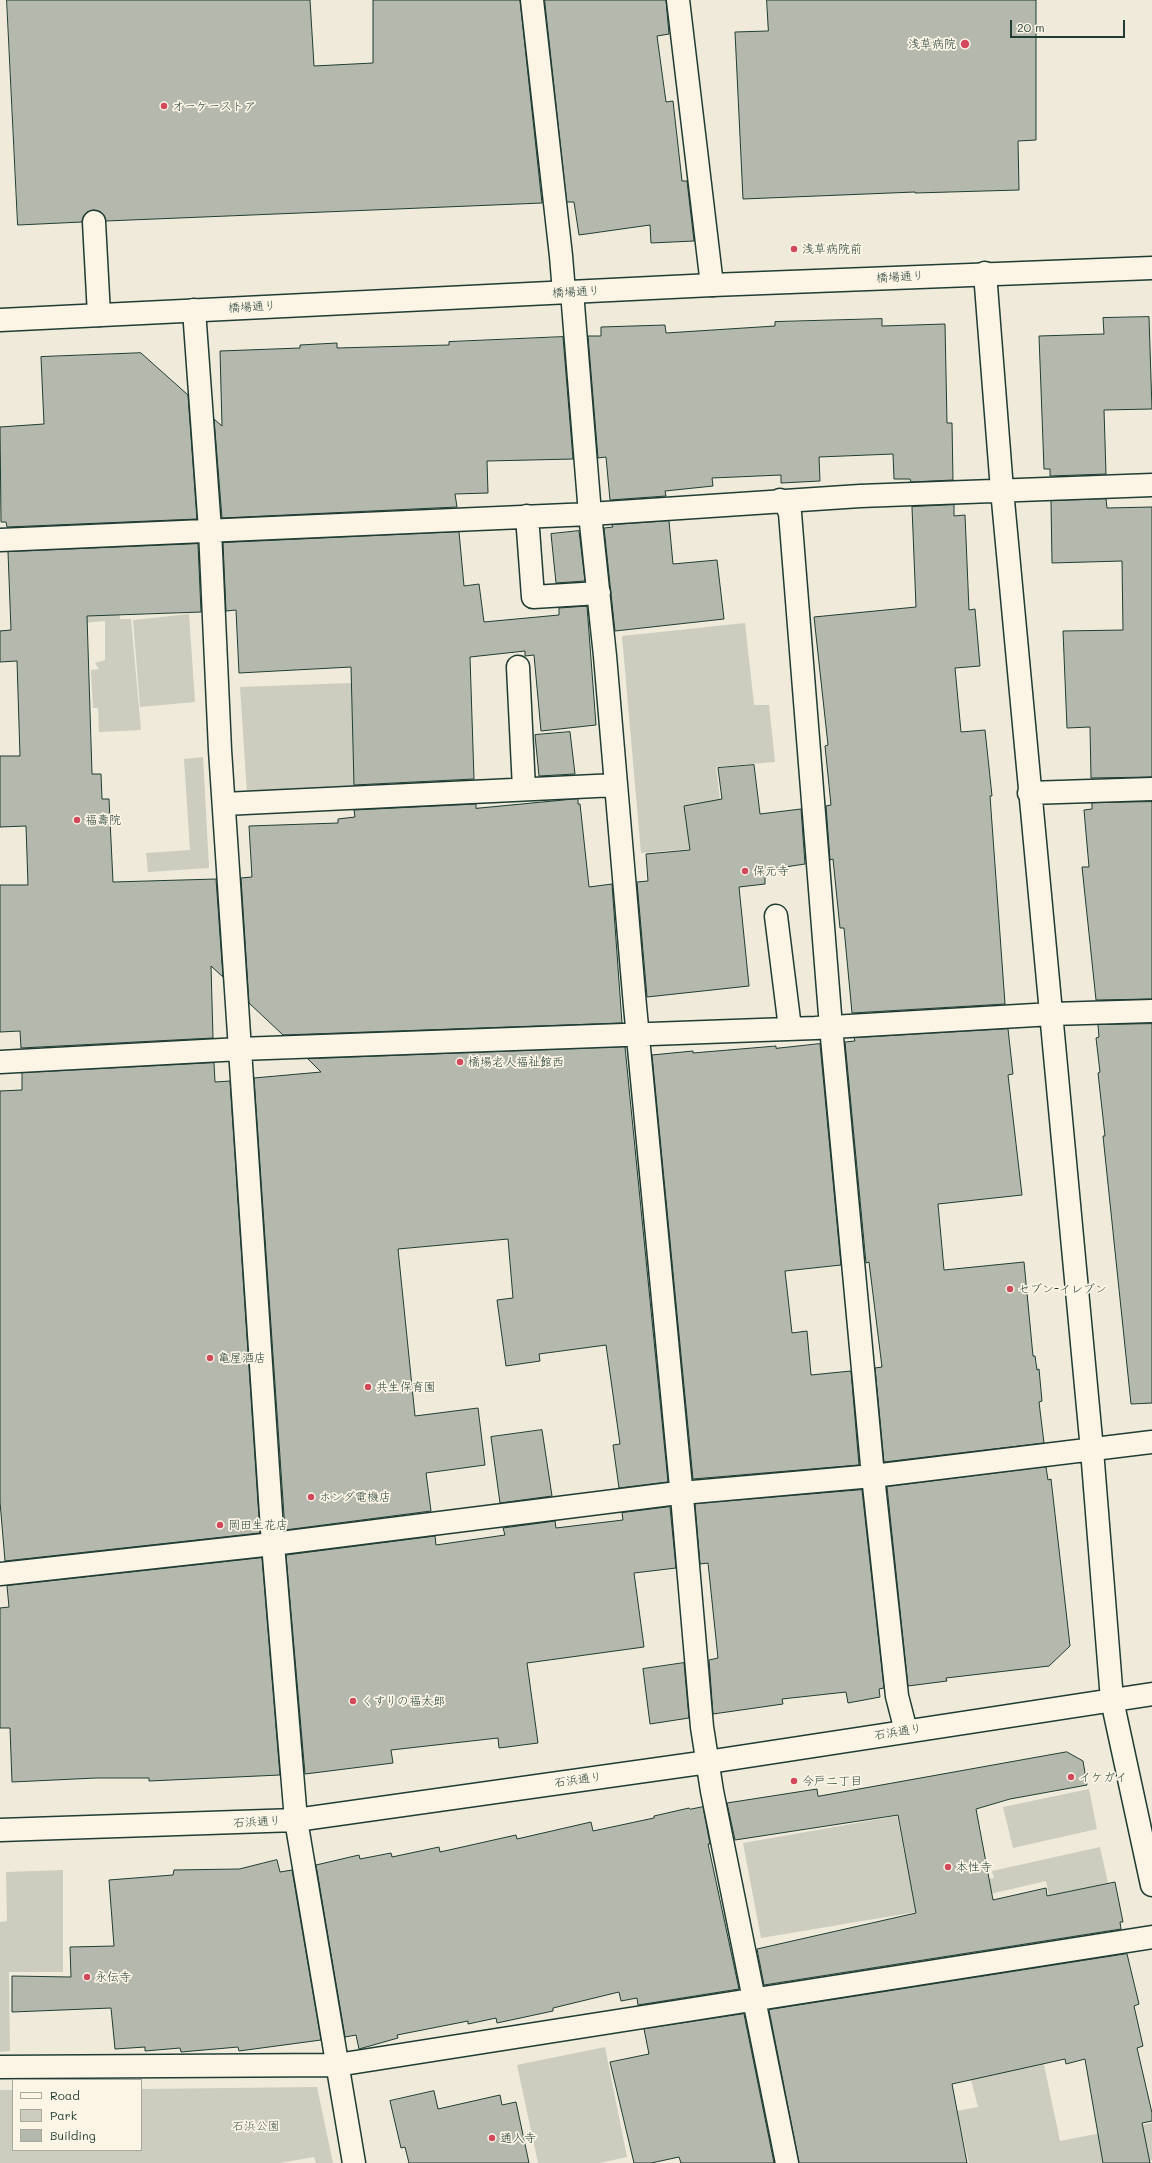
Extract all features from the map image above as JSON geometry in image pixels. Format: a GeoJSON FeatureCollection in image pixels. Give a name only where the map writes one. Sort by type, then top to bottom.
{"type":"FeatureCollection","features":[{"type":"Feature","properties":{"kind":"street"},"geometry":{"type":"LineString","coordinates":[[532,0],[568,292],[599,593],[638,1034],[682,1493],[702,1727],[712,1791],[787,2163]]}},
{"type":"Feature","properties":{"kind":"street"},"geometry":{"type":"LineString","coordinates":[[678,0],[712,285]]}},
{"type":"Feature","properties":{"kind":"street"},"geometry":{"type":"LineString","coordinates":[[94,222],[100,315]]}},
{"type":"Feature","properties":{"kind":"street","name":"橋場通り"},"geometry":{"type":"LineString","coordinates":[[0,320],[712,285],[985,273],[1152,268]]}},
{"type":"Feature","properties":{"kind":"street"},"geometry":{"type":"LineString","coordinates":[[985,273],[1002,490],[1029,793],[1052,1014],[1092,1450],[1112,1700],[1152,1885]]}},
{"type":"Feature","properties":{"kind":"street"},"geometry":{"type":"LineString","coordinates":[[194,310],[210,530],[215,680],[273,1544],[296,1820],[336,2065],[354,2163]]}},
{"type":"Feature","properties":{"kind":"street"},"geometry":{"type":"LineString","coordinates":[[0,540],[590,514],[780,500],[1152,485]]}},
{"type":"Feature","properties":{"kind":"street"},"geometry":{"type":"LineString","coordinates":[[780,500],[786,504],[790,513],[830,1027],[873,1476],[897,1696],[906,1731]]}},
{"type":"Feature","properties":{"kind":"street"},"geometry":{"type":"LineString","coordinates":[[527,516],[533,597],[599,593]]}},
{"type":"Feature","properties":{"kind":"street"},"geometry":{"type":"LineString","coordinates":[[518,668],[524,789]]}},
{"type":"Feature","properties":{"kind":"street"},"geometry":{"type":"LineString","coordinates":[[224,804],[616,785]]}},
{"type":"Feature","properties":{"kind":"street"},"geometry":{"type":"LineString","coordinates":[[1029,793],[1152,790]]}},
{"type":"Feature","properties":{"kind":"street"},"geometry":{"type":"LineString","coordinates":[[776,916],[790,1028]]}},
{"type":"Feature","properties":{"kind":"street"},"geometry":{"type":"LineString","coordinates":[[0,1062],[240,1048],[830,1027],[1052,1014],[1152,1011]]}},
{"type":"Feature","properties":{"kind":"street"},"geometry":{"type":"LineString","coordinates":[[0,1574],[273,1544],[682,1493],[873,1476],[1152,1442]]}},
{"type":"Feature","properties":{"kind":"street","name":"石浜通り"},"geometry":{"type":"LineString","coordinates":[[0,1830],[296,1820],[708,1762],[1152,1694]]}},
{"type":"Feature","properties":{"kind":"street"},"geometry":{"type":"LineString","coordinates":[[0,2067],[336,2065],[1152,1937]]}},
{"type":"Feature","properties":{"kind":"green space"},"geometry":{"type":"Polygon","coordinates":[[[119,605],[120,619],[131,619],[141,730],[99,732],[98,708],[93,708],[91,670],[99,669],[95,663],[105,660],[105,621],[72,624],[70,609],[119,605]]]}},
{"type":"Feature","properties":{"kind":"green space"},"geometry":{"type":"Polygon","coordinates":[[[189,614],[195,702],[140,707],[133,620],[189,614]]]}},
{"type":"Feature","properties":{"kind":"green space"},"geometry":{"type":"Polygon","coordinates":[[[745,623],[754,705],[769,705],[775,762],[716,767],[720,800],[684,806],[690,849],[641,853],[622,636],[745,623]]]}},
{"type":"Feature","properties":{"kind":"green space"},"geometry":{"type":"Polygon","coordinates":[[[351,683],[358,791],[247,794],[240,687],[351,683]]]}},
{"type":"Feature","properties":{"kind":"green space"},"geometry":{"type":"Polygon","coordinates":[[[203,757],[209,868],[148,872],[146,853],[190,850],[184,759],[203,757]]]}},
{"type":"Feature","properties":{"kind":"green space"},"geometry":{"type":"Polygon","coordinates":[[[1089,1789],[1097,1829],[1013,1848],[1003,1807],[1089,1789]]]}},
{"type":"Feature","properties":{"kind":"green space"},"geometry":{"type":"Polygon","coordinates":[[[897,1816],[916,1912],[761,1938],[743,1843],[897,1816]]]}},
{"type":"Feature","properties":{"kind":"green space"},"geometry":{"type":"Polygon","coordinates":[[[1100,1847],[1108,1883],[1049,1896],[1046,1881],[990,1894],[987,1880],[994,1878],[992,1871],[1100,1847]]]}},
{"type":"Feature","properties":{"kind":"green space"},"geometry":{"type":"Polygon","coordinates":[[[63,1870],[63,1972],[9,1972],[10,2051],[0,2052],[0,1922],[7,1921],[6,1872],[63,1870]]]}},
{"type":"Feature","properties":{"kind":"green space"},"geometry":{"type":"Polygon","coordinates":[[[605,2047],[627,2157],[600,2163],[538,2163],[517,2065],[605,2047]]]}},
{"type":"Feature","properties":{"kind":"green space"},"geometry":{"type":"Polygon","coordinates":[[[1043,2060],[1060,2141],[1152,2123],[1152,2160],[1141,2163],[969,2163],[957,2111],[978,2107],[970,2076],[1043,2060]]]}},
{"type":"Feature","properties":{"kind":"green space","name":"石浜公園"},"geometry":{"type":"Polygon","coordinates":[[[317,2087],[333,2163],[316,2163],[314,2157],[280,2163],[0,2163],[0,2090],[12,2090],[12,2151],[142,2151],[142,2089],[317,2087]]]}},
{"type":"Feature","properties":{"kind":"building","name":"オーケーストア"},"geometry":{"type":"Polygon","coordinates":[[[7,0],[310,0],[314,66],[373,63],[373,0],[520,0],[542,203],[106,221],[104,215],[94,210],[87,212],[82,222],[18,225],[7,0]]]}},
{"type":"Feature","properties":{"kind":"building"},"geometry":{"type":"Polygon","coordinates":[[[545,0],[666,0],[669,34],[657,36],[666,102],[673,101],[682,181],[687,181],[694,241],[651,243],[650,225],[579,235],[574,202],[567,202],[545,0]]]}},
{"type":"Feature","properties":{"kind":"building"},"geometry":{"type":"Polygon","coordinates":[[[767,0],[1036,0],[1036,140],[1018,141],[1019,190],[915,192],[743,199],[735,32],[768,31],[767,0]]]}},
{"type":"Feature","properties":{"kind":"building"},"geometry":{"type":"Polygon","coordinates":[[[1149,317],[1152,409],[1104,410],[1106,474],[1050,476],[1050,469],[1044,469],[1039,336],[1104,334],[1103,318],[1149,317]]]}},
{"type":"Feature","properties":{"kind":"building"},"geometry":{"type":"Polygon","coordinates":[[[882,319],[882,326],[945,324],[947,423],[952,423],[953,480],[911,482],[910,479],[894,479],[893,454],[819,457],[820,481],[781,483],[781,475],[712,478],[713,486],[665,491],[666,496],[610,500],[606,457],[598,458],[588,336],[601,336],[601,327],[665,325],[666,333],[775,326],[775,322],[882,319]]]}},
{"type":"Feature","properties":{"kind":"building"},"geometry":{"type":"Polygon","coordinates":[[[563,337],[573,459],[487,461],[488,493],[455,494],[457,507],[222,518],[214,419],[222,426],[220,351],[300,348],[300,345],[337,343],[337,348],[449,345],[449,342],[563,337]]]}},
{"type":"Feature","properties":{"kind":"building"},"geometry":{"type":"Polygon","coordinates":[[[141,353],[188,395],[197,519],[7,527],[6,522],[1,522],[0,427],[44,424],[41,357],[141,353]]]}},
{"type":"Feature","properties":{"kind":"building"},"geometry":{"type":"Polygon","coordinates":[[[1106,499],[1107,508],[1152,507],[1152,777],[1091,778],[1090,727],[1067,728],[1063,631],[1123,630],[1122,561],[1052,563],[1051,501],[1106,499]]]}},
{"type":"Feature","properties":{"kind":"building"},"geometry":{"type":"Polygon","coordinates":[[[954,505],[954,516],[965,515],[969,610],[975,609],[980,666],[955,668],[961,732],[985,730],[992,796],[990,796],[1005,1004],[852,1013],[844,928],[840,928],[833,859],[830,860],[826,806],[831,805],[825,746],[828,745],[814,617],[916,607],[912,507],[954,505]]]}},
{"type":"Feature","properties":{"kind":"building"},"geometry":{"type":"Polygon","coordinates":[[[669,521],[673,564],[717,560],[724,619],[615,631],[604,528],[613,527],[612,525],[669,521]]]}},
{"type":"Feature","properties":{"kind":"building"},"geometry":{"type":"Polygon","coordinates":[[[579,531],[585,581],[556,583],[551,534],[579,531]]]}},
{"type":"Feature","properties":{"kind":"building"},"geometry":{"type":"Polygon","coordinates":[[[459,532],[464,586],[479,584],[484,622],[559,615],[559,608],[587,606],[596,725],[541,731],[534,655],[525,656],[525,651],[470,657],[474,779],[354,785],[351,667],[239,673],[236,610],[226,611],[223,543],[459,532]]]}},
{"type":"Feature","properties":{"kind":"building"},"geometry":{"type":"Polygon","coordinates":[[[198,544],[201,612],[87,616],[92,774],[101,774],[102,799],[109,799],[113,882],[216,879],[223,977],[211,966],[213,1038],[21,1048],[20,1031],[0,1032],[0,885],[28,885],[26,826],[0,827],[0,756],[20,756],[17,661],[0,662],[0,631],[11,630],[8,552],[198,544]]]}},
{"type":"Feature","properties":{"kind":"building"},"geometry":{"type":"Polygon","coordinates":[[[570,732],[575,774],[539,776],[535,735],[570,732]]]}},
{"type":"Feature","properties":{"kind":"building"},"geometry":{"type":"Polygon","coordinates":[[[754,765],[760,814],[801,809],[805,864],[765,870],[765,884],[739,887],[749,986],[647,997],[637,882],[648,881],[646,854],[690,850],[684,806],[722,799],[718,768],[754,765]]]}},
{"type":"Feature","properties":{"kind":"building"},"geometry":{"type":"Polygon","coordinates":[[[578,799],[578,804],[580,804],[589,887],[612,884],[622,1023],[283,1035],[249,1003],[241,878],[252,877],[249,826],[338,823],[338,819],[355,817],[354,810],[476,804],[476,808],[578,799]]]}},
{"type":"Feature","properties":{"kind":"building"},"geometry":{"type":"Polygon","coordinates":[[[1152,802],[1152,999],[1096,1000],[1082,867],[1089,867],[1084,810],[1092,809],[1092,803],[1152,802]]]}},
{"type":"Feature","properties":{"kind":"building"},"geometry":{"type":"Polygon","coordinates":[[[1152,1024],[1152,1403],[1131,1404],[1103,1136],[1105,1136],[1098,1073],[1100,1072],[1096,1038],[1099,1037],[1098,1025],[1152,1024]]]}},
{"type":"Feature","properties":{"kind":"building"},"geometry":{"type":"Polygon","coordinates":[[[1008,1029],[1013,1074],[1008,1075],[1022,1195],[938,1204],[944,1270],[1024,1262],[1033,1356],[1035,1356],[1037,1370],[1039,1369],[1042,1401],[1039,1402],[1044,1443],[884,1462],[875,1368],[882,1367],[869,1262],[866,1263],[845,1042],[855,1041],[854,1038],[1008,1029]]]}},
{"type":"Feature","properties":{"kind":"building"},"geometry":{"type":"Polygon","coordinates":[[[820,1044],[841,1265],[785,1271],[792,1333],[807,1331],[811,1375],[851,1371],[859,1465],[693,1479],[652,1055],[693,1051],[693,1053],[820,1044]]]}},
{"type":"Feature","properties":{"kind":"building"},"geometry":{"type":"Polygon","coordinates":[[[625,1047],[668,1482],[619,1488],[613,1445],[620,1444],[606,1345],[539,1354],[540,1361],[506,1366],[497,1300],[513,1298],[508,1239],[398,1249],[415,1416],[478,1408],[485,1465],[426,1473],[431,1511],[285,1530],[254,1078],[321,1072],[308,1059],[625,1047]]]}},
{"type":"Feature","properties":{"kind":"building"},"geometry":{"type":"Polygon","coordinates":[[[214,1063],[215,1082],[230,1081],[260,1533],[5,1561],[0,1502],[0,1091],[22,1090],[22,1073],[214,1063]]]}},
{"type":"Feature","properties":{"kind":"building"},"geometry":{"type":"Polygon","coordinates":[[[542,1430],[552,1496],[500,1503],[491,1437],[542,1430]]]}},
{"type":"Feature","properties":{"kind":"building"},"geometry":{"type":"Polygon","coordinates":[[[1046,1467],[1048,1480],[1051,1479],[1070,1646],[1049,1666],[946,1678],[947,1681],[908,1686],[887,1487],[1046,1467]]]}},
{"type":"Feature","properties":{"kind":"building"},"geometry":{"type":"Polygon","coordinates":[[[862,1490],[884,1688],[879,1689],[880,1697],[848,1703],[846,1692],[782,1699],[783,1704],[713,1714],[709,1660],[718,1658],[708,1563],[700,1564],[695,1504],[862,1490]]]}},
{"type":"Feature","properties":{"kind":"building"},"geometry":{"type":"Polygon","coordinates":[[[670,1507],[676,1568],[634,1573],[644,1647],[527,1663],[538,1743],[499,1748],[498,1738],[391,1750],[393,1763],[305,1774],[286,1555],[435,1536],[436,1545],[505,1535],[503,1528],[555,1521],[556,1528],[623,1520],[622,1513],[670,1507]]]}},
{"type":"Feature","properties":{"kind":"building"},"geometry":{"type":"Polygon","coordinates":[[[262,1558],[280,1775],[149,1781],[149,1778],[96,1778],[12,1782],[10,1728],[0,1728],[0,1608],[9,1607],[7,1586],[262,1558]]]}},
{"type":"Feature","properties":{"kind":"building"},"geometry":{"type":"Polygon","coordinates":[[[684,1663],[689,1718],[650,1724],[643,1669],[684,1663]]]}},
{"type":"Feature","properties":{"kind":"building"},"geometry":{"type":"Polygon","coordinates":[[[1067,1752],[1083,1761],[1087,1785],[1010,1799],[976,1809],[993,1900],[1046,1888],[1047,1896],[1115,1882],[1123,1922],[1120,1922],[1121,1929],[764,1985],[757,1949],[916,1913],[898,1815],[735,1840],[727,1803],[817,1789],[818,1796],[1067,1752]]]}},
{"type":"Feature","properties":{"kind":"building"},"geometry":{"type":"Polygon","coordinates":[[[703,1807],[710,1844],[708,1844],[739,1989],[638,2005],[637,1998],[621,2001],[619,1992],[553,2008],[553,2011],[497,2023],[496,2018],[468,2024],[468,2021],[397,2035],[398,2038],[359,2049],[356,2035],[345,2037],[316,1865],[359,1855],[360,1859],[391,1853],[392,1857],[439,1847],[440,1852],[516,1835],[517,1839],[591,1822],[593,1831],[654,1818],[654,1816],[689,1808],[703,1807]]]}},
{"type":"Feature","properties":{"kind":"building"},"geometry":{"type":"Polygon","coordinates":[[[277,1860],[280,1872],[292,1870],[321,2040],[239,2051],[238,2047],[181,2052],[180,2048],[145,2051],[145,2047],[115,2049],[111,2008],[12,2012],[12,1976],[71,1977],[70,1947],[114,1946],[109,1880],[173,1875],[174,1870],[239,1869],[277,1860]]]}},
{"type":"Feature","properties":{"kind":"building"},"geometry":{"type":"Polygon","coordinates":[[[1127,1954],[1139,2004],[1134,2006],[1143,2046],[1137,2048],[1152,2113],[1152,2121],[1142,2123],[1150,2163],[1103,2163],[1085,2059],[1066,2064],[1065,2059],[952,2084],[967,2163],[799,2163],[769,2010],[1127,1954]]]}},
{"type":"Feature","properties":{"kind":"building"},"geometry":{"type":"Polygon","coordinates":[[[744,2014],[774,2163],[681,2163],[679,2157],[651,2163],[634,2163],[610,2062],[649,2054],[644,2029],[744,2014]]]}},
{"type":"Feature","properties":{"kind":"building"},"geometry":{"type":"Polygon","coordinates":[[[434,2091],[438,2109],[500,2095],[502,2105],[516,2102],[529,2163],[409,2163],[405,2147],[401,2148],[390,2101],[434,2091]]]}},
{"type":"Feature","properties":{"kind":"place","name":"浅草病院"},"geometry":{"type":"Point","coordinates":[965,44]}},
{"type":"Feature","properties":{"kind":"place","name":"オーケーストア"},"geometry":{"type":"Point","coordinates":[164,106]}},
{"type":"Feature","properties":{"kind":"place","name":"浅草病院前"},"geometry":{"type":"Point","coordinates":[794,249]}},
{"type":"Feature","properties":{"kind":"place","name":"福壽院"},"geometry":{"type":"Point","coordinates":[77,820]}},
{"type":"Feature","properties":{"kind":"place","name":"保元寺"},"geometry":{"type":"Point","coordinates":[745,871]}},
{"type":"Feature","properties":{"kind":"place","name":"橋場老人福祉館西"},"geometry":{"type":"Point","coordinates":[460,1062]}},
{"type":"Feature","properties":{"kind":"place","name":"セブン-イレブン"},"geometry":{"type":"Point","coordinates":[1010,1289]}},
{"type":"Feature","properties":{"kind":"place","name":"亀屋酒店"},"geometry":{"type":"Point","coordinates":[210,1358]}},
{"type":"Feature","properties":{"kind":"place","name":"共生保育園"},"geometry":{"type":"Point","coordinates":[368,1387]}},
{"type":"Feature","properties":{"kind":"place","name":"ホンダ電機店"},"geometry":{"type":"Point","coordinates":[311,1497]}},
{"type":"Feature","properties":{"kind":"place","name":"岡田生花店"},"geometry":{"type":"Point","coordinates":[220,1525]}},
{"type":"Feature","properties":{"kind":"place","name":"くすりの福太郎"},"geometry":{"type":"Point","coordinates":[353,1701]}},
{"type":"Feature","properties":{"kind":"place","name":"イケガイ"},"geometry":{"type":"Point","coordinates":[1071,1777]}},
{"type":"Feature","properties":{"kind":"place","name":"今戸二丁目"},"geometry":{"type":"Point","coordinates":[794,1781]}},
{"type":"Feature","properties":{"kind":"place","name":"本性寺"},"geometry":{"type":"Point","coordinates":[948,1867]}},
{"type":"Feature","properties":{"kind":"place","name":"永伝寺"},"geometry":{"type":"Point","coordinates":[87,1977]}},
{"type":"Feature","properties":{"kind":"place","name":"通入寺"},"geometry":{"type":"Point","coordinates":[492,2138]}}]}
